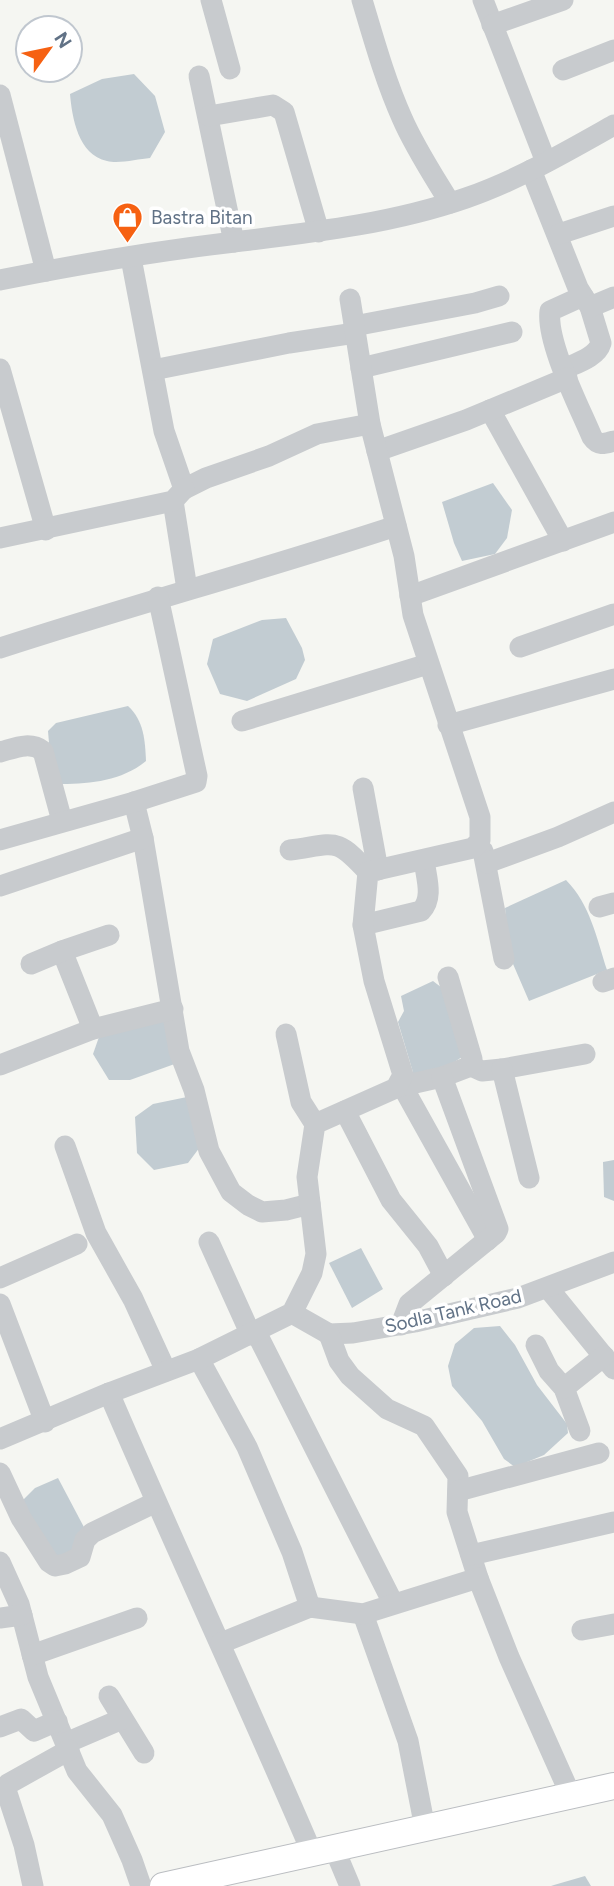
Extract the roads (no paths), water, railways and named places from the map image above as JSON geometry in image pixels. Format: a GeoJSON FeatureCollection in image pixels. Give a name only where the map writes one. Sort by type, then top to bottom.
{"type":"FeatureCollection","features":[{"type":"Feature","properties":{"kind":"main road"},"geometry":{"type":"LineString","coordinates":[[172,1885],[614,1786]]}},
{"type":"Feature","properties":{"kind":"street"},"geometry":{"type":"LineString","coordinates":[[211,0],[230,69]]}},
{"type":"Feature","properties":{"kind":"street"},"geometry":{"type":"LineString","coordinates":[[362,0],[379,61],[402,118],[450,203]]}},
{"type":"Feature","properties":{"kind":"street"},"geometry":{"type":"LineString","coordinates":[[377,451],[490,410],[566,373],[600,348],[601,343],[559,234],[483,0]]}},
{"type":"Feature","properties":{"kind":"street"},"geometry":{"type":"LineString","coordinates":[[492,25],[534,5],[564,0]]}},
{"type":"Feature","properties":{"kind":"street"},"geometry":{"type":"LineString","coordinates":[[563,70],[614,50]]}},
{"type":"Feature","properties":{"kind":"street"},"geometry":{"type":"LineString","coordinates":[[200,76],[234,242]]}},
{"type":"Feature","properties":{"kind":"street"},"geometry":{"type":"LineString","coordinates":[[0,95],[3,117],[46,271]]}},
{"type":"Feature","properties":{"kind":"street"},"geometry":{"type":"LineString","coordinates":[[209,116],[273,105],[284,112],[319,232]]}},
{"type":"Feature","properties":{"kind":"street"},"geometry":{"type":"LineString","coordinates":[[0,280],[396,219],[450,203],[538,166],[614,125]]}},
{"type":"Feature","properties":{"kind":"street"},"geometry":{"type":"LineString","coordinates":[[559,234],[614,216]]}},
{"type":"Feature","properties":{"kind":"street"},"geometry":{"type":"LineString","coordinates":[[131,258],[178,495],[187,589]]}},
{"type":"Feature","properties":{"kind":"street"},"geometry":{"type":"LineString","coordinates":[[153,370],[355,330],[499,296]]}},
{"type":"Feature","properties":{"kind":"street"},"geometry":{"type":"LineString","coordinates":[[614,297],[550,311],[553,338],[595,442],[602,445],[614,442]]}},
{"type":"Feature","properties":{"kind":"street"},"geometry":{"type":"LineString","coordinates":[[350,299],[370,424],[404,556],[413,615],[480,817],[480,841],[487,863],[504,959]]}},
{"type":"Feature","properties":{"kind":"street"},"geometry":{"type":"LineString","coordinates":[[361,368],[512,332]]}},
{"type":"Feature","properties":{"kind":"street"},"geometry":{"type":"LineString","coordinates":[[0,369],[46,530]]}},
{"type":"Feature","properties":{"kind":"street"},"geometry":{"type":"LineString","coordinates":[[490,410],[563,541]]}},
{"type":"Feature","properties":{"kind":"street"},"geometry":{"type":"LineString","coordinates":[[0,538],[46,530],[178,495],[206,478],[269,456],[317,434],[370,424]]}},
{"type":"Feature","properties":{"kind":"street"},"geometry":{"type":"LineString","coordinates":[[410,596],[614,522]]}},
{"type":"Feature","properties":{"kind":"street"},"geometry":{"type":"LineString","coordinates":[[0,648],[158,597],[265,569],[396,526]]}},
{"type":"Feature","properties":{"kind":"street"},"geometry":{"type":"LineString","coordinates":[[0,840],[195,782],[197,775],[158,597]]}},
{"type":"Feature","properties":{"kind":"street"},"geometry":{"type":"LineString","coordinates":[[520,647],[614,614]]}},
{"type":"Feature","properties":{"kind":"street"},"geometry":{"type":"LineString","coordinates":[[242,721],[428,664]]}},
{"type":"Feature","properties":{"kind":"street"},"geometry":{"type":"LineString","coordinates":[[448,725],[614,679]]}},
{"type":"Feature","properties":{"kind":"street"},"geometry":{"type":"LineString","coordinates":[[0,752],[29,745],[37,746],[43,751],[62,821]]}},
{"type":"Feature","properties":{"kind":"street"},"geometry":{"type":"LineString","coordinates":[[363,788],[373,871],[363,925],[374,982],[403,1075],[401,1084],[488,1240]]}},
{"type":"Feature","properties":{"kind":"street"},"geometry":{"type":"LineString","coordinates":[[134,802],[143,838],[179,1051],[194,1090],[209,1151],[231,1192],[248,1205],[262,1212],[310,1204]]}},
{"type":"Feature","properties":{"kind":"street"},"geometry":{"type":"LineString","coordinates":[[487,863],[558,837],[614,812]]}},
{"type":"Feature","properties":{"kind":"street"},"geometry":{"type":"LineString","coordinates":[[0,887],[143,838]]}},
{"type":"Feature","properties":{"kind":"street"},"geometry":{"type":"LineString","coordinates":[[373,871],[473,848],[480,841]]}},
{"type":"Feature","properties":{"kind":"street"},"geometry":{"type":"LineString","coordinates":[[290,850],[334,844],[342,846],[373,871]]}},
{"type":"Feature","properties":{"kind":"street"},"geometry":{"type":"LineString","coordinates":[[363,925],[421,911],[428,904],[424,860]]}},
{"type":"Feature","properties":{"kind":"street"},"geometry":{"type":"LineString","coordinates":[[31,964],[109,936]]}},
{"type":"Feature","properties":{"kind":"street"},"geometry":{"type":"LineString","coordinates":[[62,951],[93,1029]]}},
{"type":"Feature","properties":{"kind":"street"},"geometry":{"type":"LineString","coordinates":[[448,977],[472,1059],[471,1066]]}},
{"type":"Feature","properties":{"kind":"street"},"geometry":{"type":"LineString","coordinates":[[0,1065],[93,1029],[173,1009]]}},
{"type":"Feature","properties":{"kind":"street"},"geometry":{"type":"LineString","coordinates":[[2,1433],[45,1422],[109,1393],[199,1359],[292,1313],[312,1273],[317,1254],[307,1177],[315,1124],[301,1102],[286,1034]]}},
{"type":"Feature","properties":{"kind":"street"},"geometry":{"type":"LineString","coordinates":[[315,1124],[401,1084],[442,1077],[471,1066],[482,1071],[502,1069],[586,1054]]}},
{"type":"Feature","properties":{"kind":"street"},"geometry":{"type":"LineString","coordinates":[[502,1069],[528,1178]]}},
{"type":"Feature","properties":{"kind":"street"},"geometry":{"type":"LineString","coordinates":[[401,1325],[409,1304],[496,1233],[497,1224],[442,1077]]}},
{"type":"Feature","properties":{"kind":"street"},"geometry":{"type":"LineString","coordinates":[[345,1111],[391,1200],[428,1245],[444,1276]]}},
{"type":"Feature","properties":{"kind":"street"},"geometry":{"type":"LineString","coordinates":[[65,1146],[96,1233],[132,1299],[166,1371]]}},
{"type":"Feature","properties":{"kind":"street"},"geometry":{"type":"LineString","coordinates":[[209,1242],[393,1604]]}},
{"type":"Feature","properties":{"kind":"street"},"geometry":{"type":"LineString","coordinates":[[0,1278],[77,1244]]}},
{"type":"Feature","properties":{"kind":"street","name":"Sodla Tank Road"},"geometry":{"type":"LineString","coordinates":[[329,1334],[401,1325],[477,1309],[518,1298],[614,1262]]}},
{"type":"Feature","properties":{"kind":"street"},"geometry":{"type":"LineString","coordinates":[[548,1287],[609,1362],[564,1388]]}},
{"type":"Feature","properties":{"kind":"street"},"geometry":{"type":"LineString","coordinates":[[0,1304],[45,1422]]}},
{"type":"Feature","properties":{"kind":"street"},"geometry":{"type":"LineString","coordinates":[[292,1313],[329,1334],[339,1361],[366,1391],[387,1409],[424,1426],[458,1476],[457,1512],[478,1578],[509,1657],[571,1796]]}},
{"type":"Feature","properties":{"kind":"street"},"geometry":{"type":"LineString","coordinates":[[536,1345],[549,1371],[564,1388],[580,1431]]}},
{"type":"Feature","properties":{"kind":"street"},"geometry":{"type":"LineString","coordinates":[[199,1359],[247,1447],[292,1552],[310,1607]]}},
{"type":"Feature","properties":{"kind":"street"},"geometry":{"type":"LineString","coordinates":[[109,1393],[190,1579],[221,1643],[323,1851],[350,1886]]}},
{"type":"Feature","properties":{"kind":"street"},"geometry":{"type":"LineString","coordinates":[[458,1491],[599,1452]]}},
{"type":"Feature","properties":{"kind":"street"},"geometry":{"type":"LineString","coordinates":[[0,1474],[26,1527],[49,1562],[55,1566],[80,1557],[85,1540],[92,1533],[156,1502]]}},
{"type":"Feature","properties":{"kind":"street"},"geometry":{"type":"LineString","coordinates":[[471,1555],[614,1522]]}},
{"type":"Feature","properties":{"kind":"street"},"geometry":{"type":"LineString","coordinates":[[0,1562],[22,1615],[38,1677],[67,1746],[78,1771],[112,1815],[141,1886]]}},
{"type":"Feature","properties":{"kind":"street"},"geometry":{"type":"LineString","coordinates":[[221,1643],[310,1607],[363,1614],[478,1578]]}},
{"type":"Feature","properties":{"kind":"street"},"geometry":{"type":"LineString","coordinates":[[363,1614],[408,1741],[425,1828]]}},
{"type":"Feature","properties":{"kind":"street"},"geometry":{"type":"LineString","coordinates":[[0,1618],[22,1615]]}},
{"type":"Feature","properties":{"kind":"street"},"geometry":{"type":"LineString","coordinates":[[32,1655],[137,1618]]}},
{"type":"Feature","properties":{"kind":"street"},"geometry":{"type":"LineString","coordinates":[[582,1629],[614,1624]]}},
{"type":"Feature","properties":{"kind":"street"},"geometry":{"type":"LineString","coordinates":[[109,1696],[144,1753]]}},
{"type":"Feature","properties":{"kind":"street"},"geometry":{"type":"LineString","coordinates":[[1,1725],[22,1719],[34,1731],[57,1721]]}},
{"type":"Feature","properties":{"kind":"street"},"geometry":{"type":"LineString","coordinates":[[33,1886],[24,1845],[6,1790],[8,1784],[67,1746],[122,1720]]}},
{"type":"Feature","properties":{"kind":"place","name":"Bastra Bitan"},"geometry":{"type":"Point","coordinates":[128,244]}}]}
